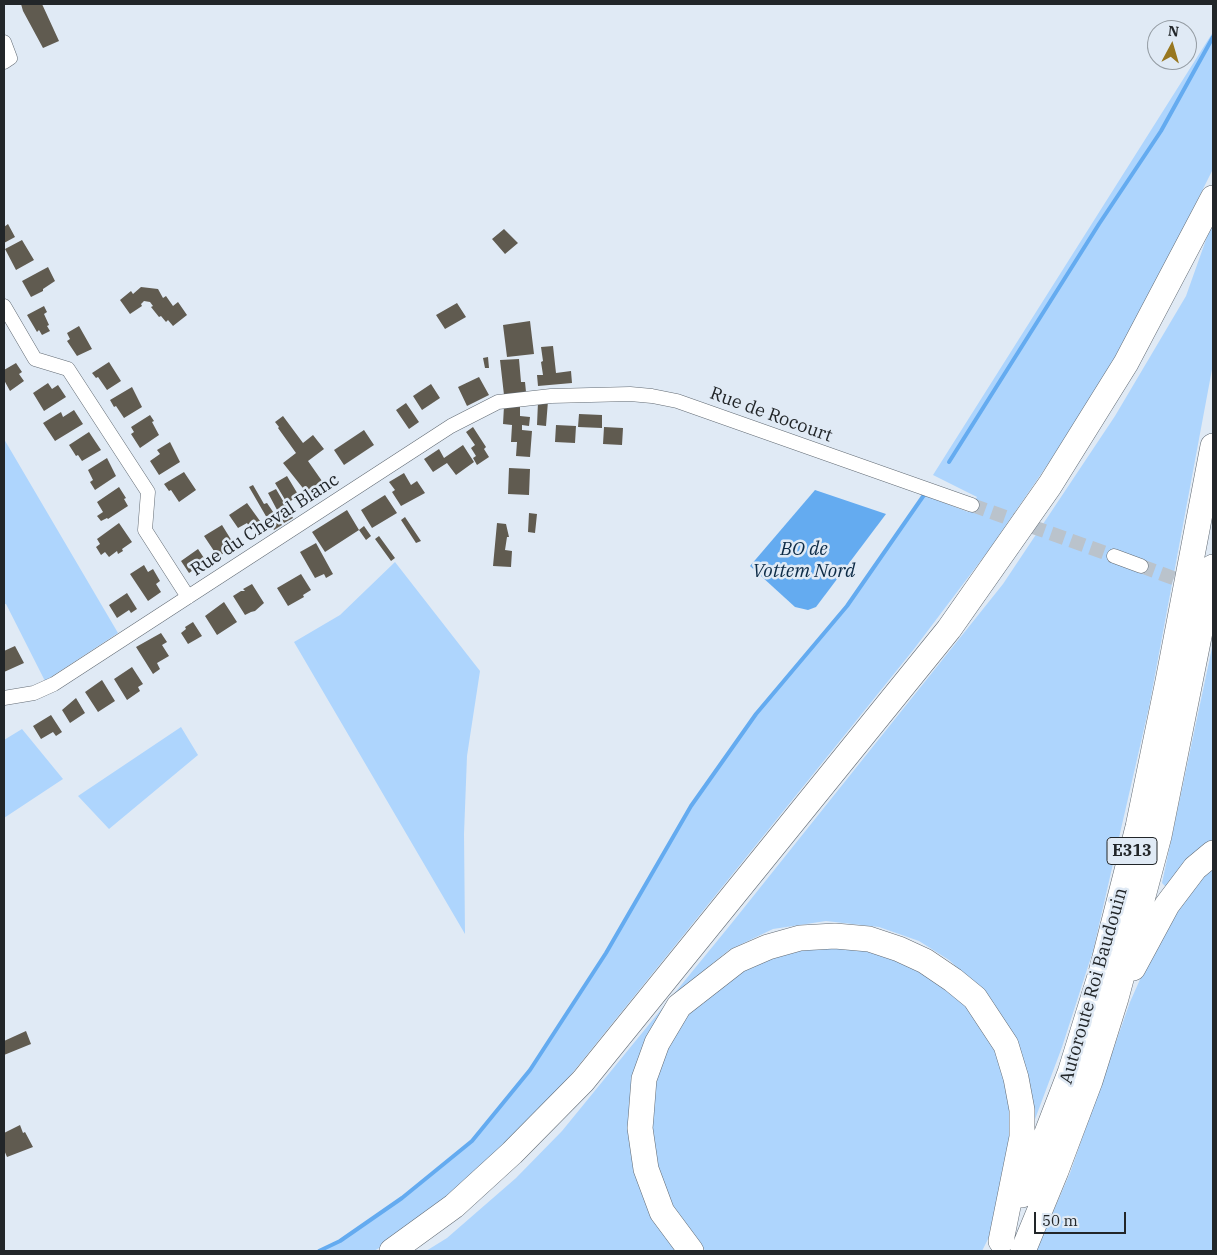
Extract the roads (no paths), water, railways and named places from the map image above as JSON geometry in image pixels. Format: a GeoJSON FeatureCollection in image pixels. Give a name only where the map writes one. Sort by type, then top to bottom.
{"type":"FeatureCollection","features":[{"type":"Feature","properties":{"kind":"highway"},"geometry":{"type":"LineString","coordinates":[[392,1251],[454,1206],[512,1154],[583,1082],[949,629],[1050,485],[1126,363],[1213,198]]}},
{"type":"Feature","properties":{"kind":"highway","name":"Autoroute Roi Baudouin"},"geometry":{"type":"LineString","coordinates":[[1007,1248],[1070,1073],[1100,973],[1138,827],[1213,446]]}},
{"type":"Feature","properties":{"kind":"highway","name":"E313"},"geometry":{"type":"LineString","coordinates":[[1007,1248],[1056,1171],[1090,1081],[1116,998],[1159,836],[1213,567]]}},
{"type":"Feature","properties":{"kind":"highway"},"geometry":{"type":"LineString","coordinates":[[1116,998],[1167,905],[1195,868],[1213,853]]}},
{"type":"Feature","properties":{"kind":"highway"},"geometry":{"type":"LineString","coordinates":[[691,1251],[662,1212],[646,1169],[640,1128],[644,1079],[657,1043],[679,1006],[738,960],[768,947],[800,938],[835,936],[869,939],[899,948],[925,961],[975,998],[1006,1045],[1016,1078],[1022,1110],[1022,1137],[1007,1248]]}},
{"type":"Feature","properties":{"kind":"street"},"geometry":{"type":"LineString","coordinates":[[4,42],[10,58],[4,62]]}},
{"type":"Feature","properties":{"kind":"street"},"geometry":{"type":"LineString","coordinates":[[4,306],[35,359],[68,369],[148,492],[145,530],[188,597]]}},
{"type":"Feature","properties":{"kind":"street","name":"Rue de Rocourt"},"geometry":{"type":"LineString","coordinates":[[551,396],[630,394],[677,401],[972,505]]}},
{"type":"Feature","properties":{"kind":"street","name":"Rue du Cheval Blanc"},"geometry":{"type":"LineString","coordinates":[[4,698],[34,693],[54,684],[451,426],[498,402],[551,396]]}},
{"type":"Feature","properties":{"kind":"street"},"geometry":{"type":"LineString","coordinates":[[1114,556],[1141,566]]}},
{"type":"Feature","properties":{"kind":"water","name":"BO de Vottem Nord"},"geometry":{"type":"Polygon","coordinates":[[[815,490],[886,514],[816,607],[808,610],[795,607],[750,566],[815,490]]]}},
{"type":"Feature","properties":{"kind":"waterway"},"geometry":{"type":"LineString","coordinates":[[949,462],[1099,224],[1161,131],[1213,37]]}},
{"type":"Feature","properties":{"kind":"waterway"},"geometry":{"type":"LineString","coordinates":[[319,1251],[340,1241],[402,1198],[472,1141],[530,1070],[606,953],[691,806],[756,714],[847,606],[924,495]]}},
{"type":"Feature","properties":{"kind":"tunnel"},"geometry":{"type":"LineString","coordinates":[[972,505],[1114,556]]}},
{"type":"Feature","properties":{"kind":"tunnel"},"geometry":{"type":"LineString","coordinates":[[1141,566],[1192,585]]}}]}
